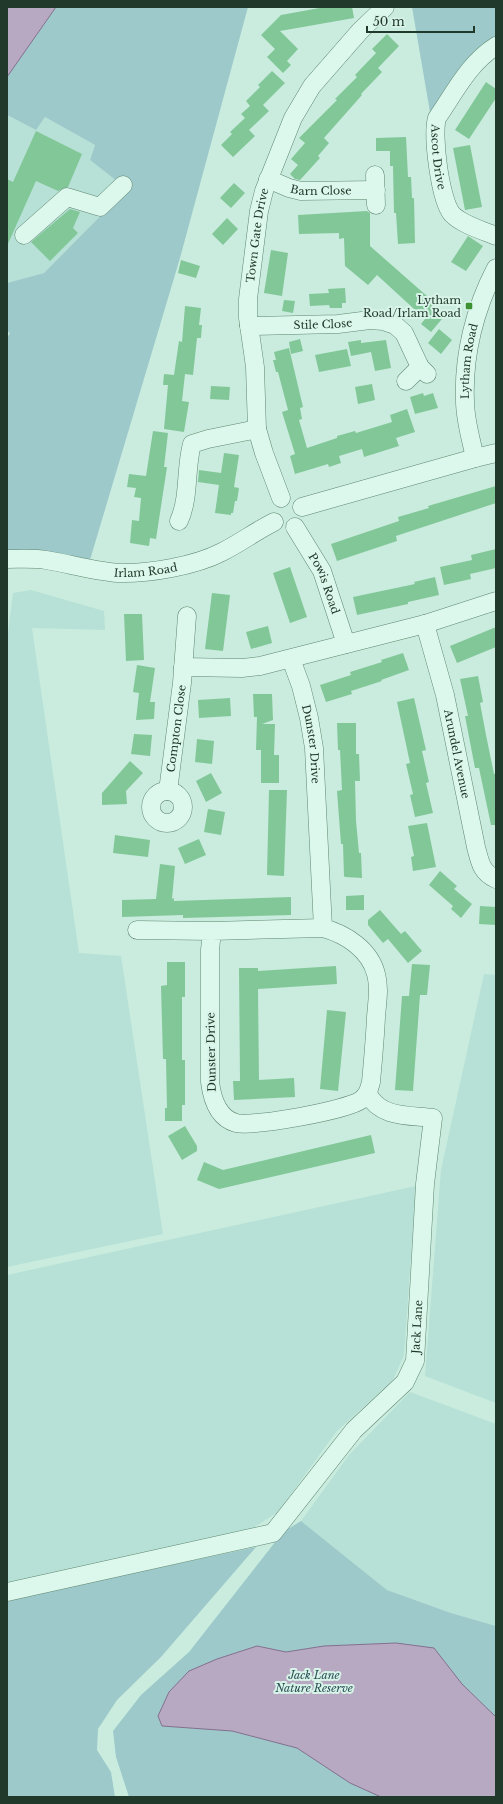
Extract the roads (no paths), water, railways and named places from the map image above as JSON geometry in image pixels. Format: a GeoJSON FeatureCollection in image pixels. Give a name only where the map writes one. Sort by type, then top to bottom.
{"type":"FeatureCollection","features":[{"type":"Feature","properties":{"kind":"street","name":"Town Gate Drive"},"geometry":{"type":"LineString","coordinates":[[281,498],[264,453],[257,429],[255,367],[249,326],[248,298],[259,211],[268,180],[293,118],[312,86],[360,31],[385,7]]}},
{"type":"Feature","properties":{"kind":"street","name":"Ascot Drive"},"geometry":{"type":"LineString","coordinates":[[496,46],[483,54],[473,65],[437,118],[434,127],[434,141],[445,199],[452,214],[472,226],[496,236]]}},
{"type":"Feature","properties":{"kind":"street","name":"Barn Close"},"geometry":{"type":"LineString","coordinates":[[268,180],[301,191],[376,190]]}},
{"type":"Feature","properties":{"kind":"street"},"geometry":{"type":"LineString","coordinates":[[24,235],[67,197],[100,207],[123,185]]}},
{"type":"Feature","properties":{"kind":"street","name":"Lytham Road"},"geometry":{"type":"LineString","coordinates":[[474,458],[465,402],[465,376],[470,342],[479,307],[496,268]]}},
{"type":"Feature","properties":{"kind":"street","name":"Stile Close"},"geometry":{"type":"LineString","coordinates":[[249,326],[338,324],[370,320],[383,321],[395,325],[404,333],[424,371],[406,381]]}},
{"type":"Feature","properties":{"kind":"street"},"geometry":{"type":"LineString","coordinates":[[179,521],[185,505],[189,455],[192,444],[208,439],[257,429]]}},
{"type":"Feature","properties":{"kind":"street"},"geometry":{"type":"LineString","coordinates":[[302,507],[496,453]]}},
{"type":"Feature","properties":{"kind":"street"},"geometry":{"type":"LineString","coordinates":[[291,497],[296,499],[302,507],[303,516],[299,524],[295,527],[286,529],[278,526],[274,522],[271,513],[272,508],[281,498],[291,497]]}},
{"type":"Feature","properties":{"kind":"street","name":"Irlam Road"},"geometry":{"type":"LineString","coordinates":[[7,559],[45,560],[117,572],[132,573],[170,568],[197,562],[222,552],[274,522]]}},
{"type":"Feature","properties":{"kind":"street","name":"Powis Road"},"geometry":{"type":"LineString","coordinates":[[295,527],[322,571],[346,644]]}},
{"type":"Feature","properties":{"kind":"street"},"geometry":{"type":"LineString","coordinates":[[183,667],[242,668],[291,659],[425,624],[496,601]]}},
{"type":"Feature","properties":{"kind":"street","name":"Arundel Avenue"},"geometry":{"type":"LineString","coordinates":[[425,624],[445,695],[476,847],[482,866],[487,874],[496,879]]}},
{"type":"Feature","properties":{"kind":"street","name":"Compton Close"},"geometry":{"type":"LineString","coordinates":[[168,791],[183,667],[182,625]]}},
{"type":"Feature","properties":{"kind":"street","name":"Dunster Drive"},"geometry":{"type":"LineString","coordinates":[[291,659],[301,686],[310,718],[314,748],[323,928]]}},
{"type":"Feature","properties":{"kind":"street"},"geometry":{"type":"LineString","coordinates":[[137,930],[212,931],[323,928],[335,931],[348,938],[359,947],[371,961],[376,974],[378,996],[371,1082],[368,1094]]}},
{"type":"Feature","properties":{"kind":"street","name":"Dunster Drive"},"geometry":{"type":"LineString","coordinates":[[212,931],[210,950],[210,1082],[212,1096],[216,1106],[225,1117],[236,1122],[251,1124],[282,1120],[345,1106],[360,1101],[368,1094]]}},
{"type":"Feature","properties":{"kind":"street","name":"Jack Lane"},"geometry":{"type":"LineString","coordinates":[[7,1592],[273,1533],[354,1430],[405,1382],[415,1361],[426,1184],[433,1118],[386,1112],[372,1102],[368,1094]]}},
{"type":"Feature","properties":{"kind":"place","name":"Lytham Road/Irlam Road"},"geometry":{"type":"Point","coordinates":[469,306]}},
{"type":"Feature","properties":{"kind":"park label","name":"Jack Lane Nature Reserve"},"geometry":{"type":"Point","coordinates":[314,1681]}}]}
